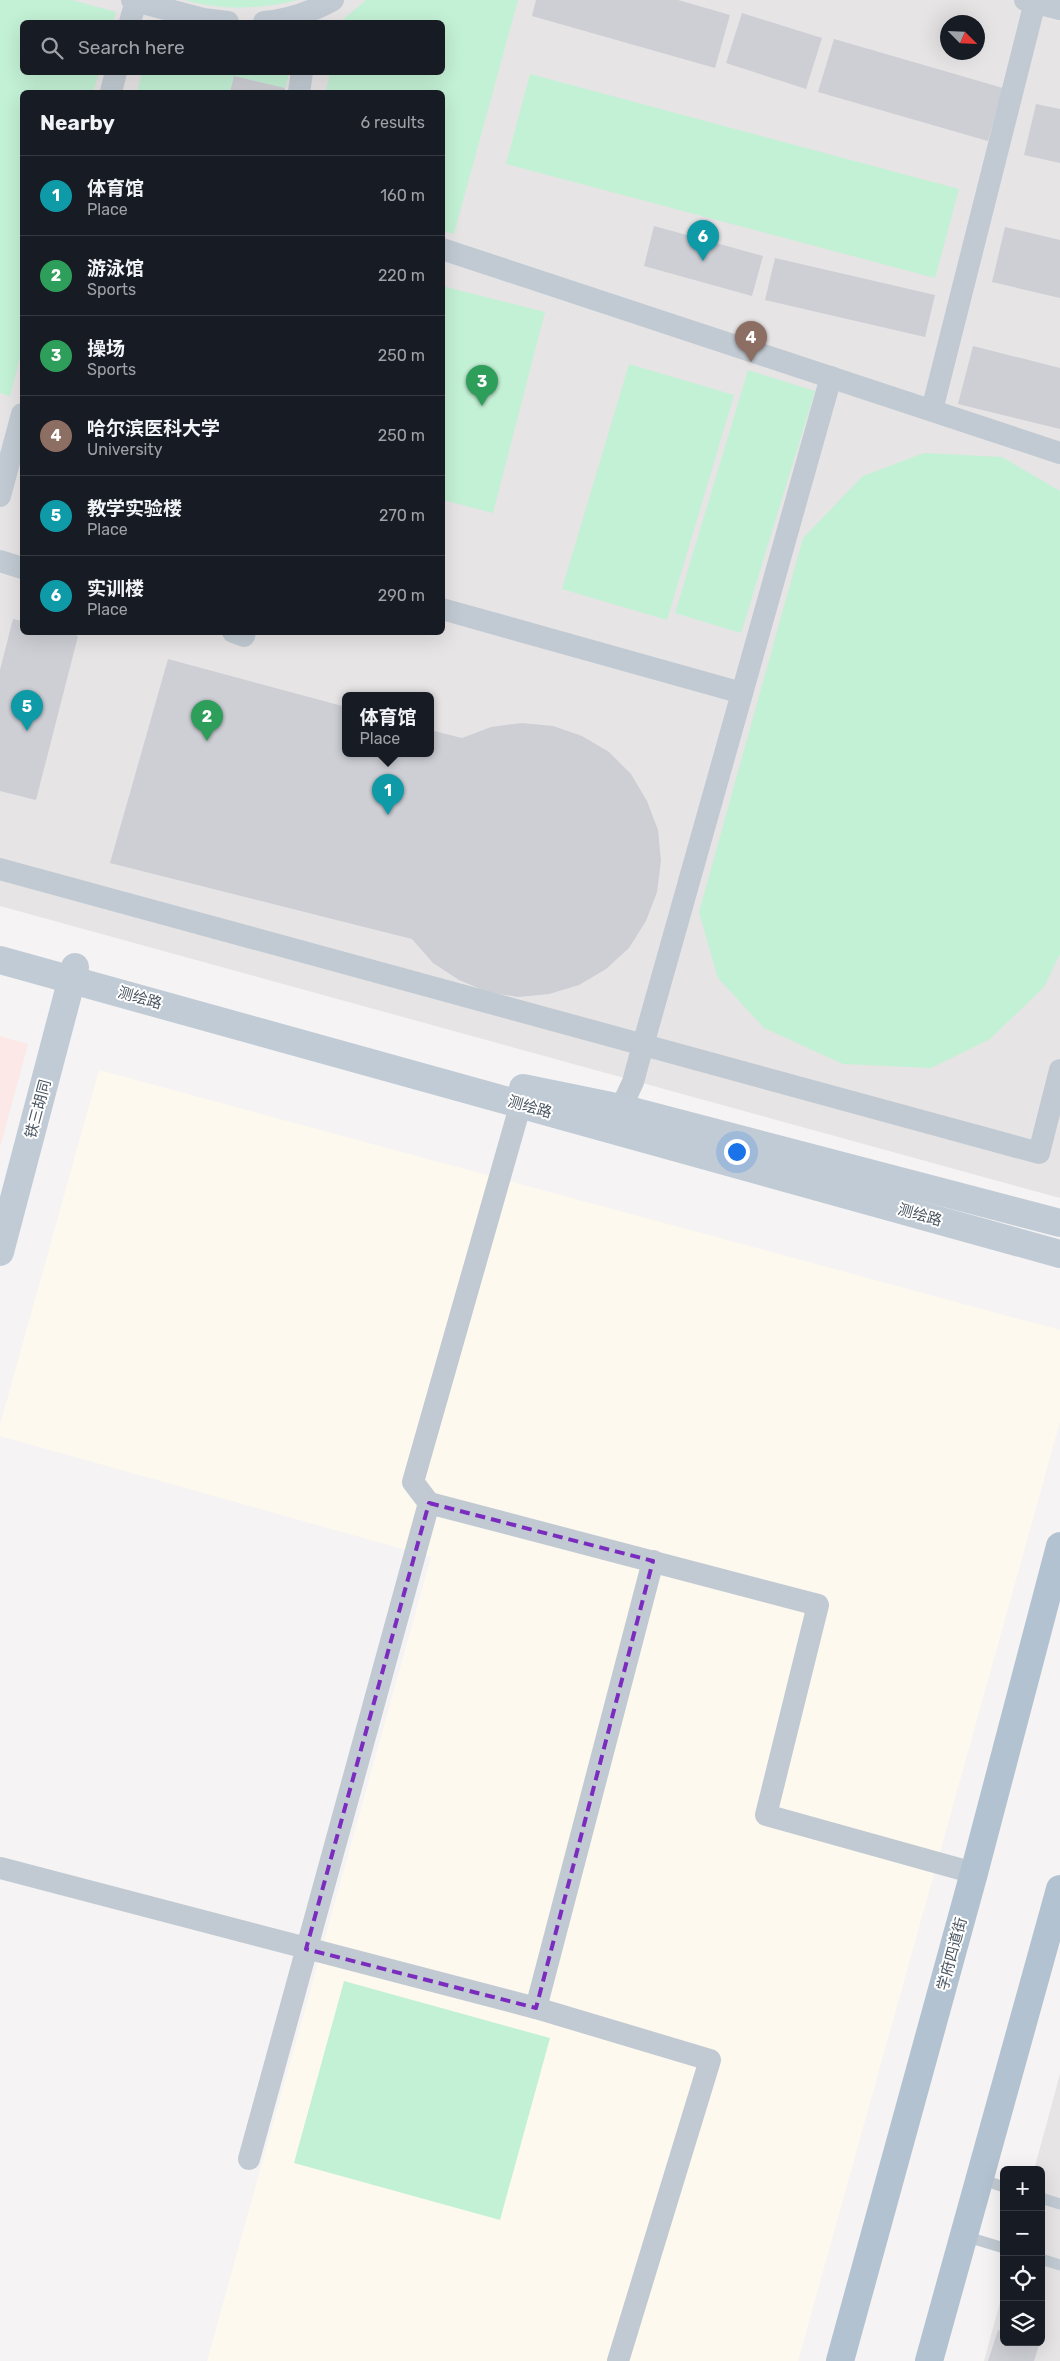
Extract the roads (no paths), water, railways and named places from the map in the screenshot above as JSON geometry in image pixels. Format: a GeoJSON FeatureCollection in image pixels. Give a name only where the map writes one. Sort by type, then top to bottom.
{"type":"FeatureCollection","features":[{"type":"Feature","properties":{"kind":"main road","name":"测绘路"},"geometry":{"type":"LineString","coordinates":[[0,946],[73,973],[523,1096],[1060,1254]]}},
{"type":"Feature","properties":{"kind":"main road","name":"测绘路"},"geometry":{"type":"LineString","coordinates":[[0,960],[73,973]]}},
{"type":"Feature","properties":{"kind":"main road","name":"铁三胡同"},"geometry":{"type":"LineString","coordinates":[[0,1252],[73,973]]}},
{"type":"Feature","properties":{"kind":"main road","name":"测绘路"},"geometry":{"type":"LineString","coordinates":[[523,1096],[621,1108],[1060,1223]]}},
{"type":"Feature","properties":{"kind":"main road","name":"学府四道街"},"geometry":{"type":"LineString","coordinates":[[840,2361],[974,1873],[1060,1546]]}},
{"type":"Feature","properties":{"kind":"main road"},"geometry":{"type":"LineString","coordinates":[[929,2361],[964,2236],[992,2183],[1060,1889]]}},
{"type":"Feature","properties":{"kind":"street"},"geometry":{"type":"LineString","coordinates":[[130,20],[134,1],[211,20]]}},
{"type":"Feature","properties":{"kind":"street"},"geometry":{"type":"LineString","coordinates":[[932,410],[1030,1],[1060,9]]}},
{"type":"Feature","properties":{"kind":"street"},"geometry":{"type":"LineString","coordinates":[[284,20],[319,11]]}},
{"type":"Feature","properties":{"kind":"street"},"geometry":{"type":"LineString","coordinates":[[112,90],[115,75]]}},
{"type":"Feature","properties":{"kind":"street"},"geometry":{"type":"LineString","coordinates":[[299,90],[302,75]]}},
{"type":"Feature","properties":{"kind":"street"},"geometry":{"type":"LineString","coordinates":[[445,250],[1060,453]]}},
{"type":"Feature","properties":{"kind":"street"},"geometry":{"type":"LineString","coordinates":[[621,1108],[633,1082],[831,377]]}},
{"type":"Feature","properties":{"kind":"street"},"geometry":{"type":"LineString","coordinates":[[0,496],[20,421]]}},
{"type":"Feature","properties":{"kind":"street"},"geometry":{"type":"LineString","coordinates":[[0,561],[20,567]]}},
{"type":"Feature","properties":{"kind":"street"},"geometry":{"type":"LineString","coordinates":[[445,611],[742,693]]}},
{"type":"Feature","properties":{"kind":"street"},"geometry":{"type":"LineString","coordinates":[[0,869],[1038,1153],[1060,1070]]}},
{"type":"Feature","properties":{"kind":"street"},"geometry":{"type":"LineString","coordinates":[[523,1096],[414,1482],[429,1503],[818,1605],[766,1816],[974,1873]]}},
{"type":"Feature","properties":{"kind":"street"},"geometry":{"type":"LineString","coordinates":[[249,2159],[429,1503]]}},
{"type":"Feature","properties":{"kind":"street"},"geometry":{"type":"LineString","coordinates":[[536,2008],[653,1562]]}},
{"type":"Feature","properties":{"kind":"street"},"geometry":{"type":"LineString","coordinates":[[0,1868],[536,2008],[710,2060],[618,2361]]}},
{"type":"Feature","properties":{"kind":"lane"},"geometry":{"type":"LineString","coordinates":[[1045,2199],[1060,2204]]}},
{"type":"Feature","properties":{"kind":"lane"},"geometry":{"type":"LineString","coordinates":[[964,2236],[1000,2247]]}},
{"type":"Feature","properties":{"kind":"lane"},"geometry":{"type":"LineString","coordinates":[[1045,2260],[1060,2265]]}},
{"type":"Feature","properties":{"kind":"place","name":"实训楼"},"geometry":{"type":"Point","coordinates":[703,261]}},
{"type":"Feature","properties":{"kind":"place","name":"哈尔滨医科大学"},"geometry":{"type":"Point","coordinates":[751,362]}},
{"type":"Feature","properties":{"kind":"place","name":"操场"},"geometry":{"type":"Point","coordinates":[482,406]}},
{"type":"Feature","properties":{"kind":"place","name":"教学实验楼"},"geometry":{"type":"Point","coordinates":[27,731]}},
{"type":"Feature","properties":{"kind":"place","name":"游泳馆"},"geometry":{"type":"Point","coordinates":[207,741]}},
{"type":"Feature","properties":{"kind":"place","name":"体育馆"},"geometry":{"type":"Point","coordinates":[388,815]}}]}
